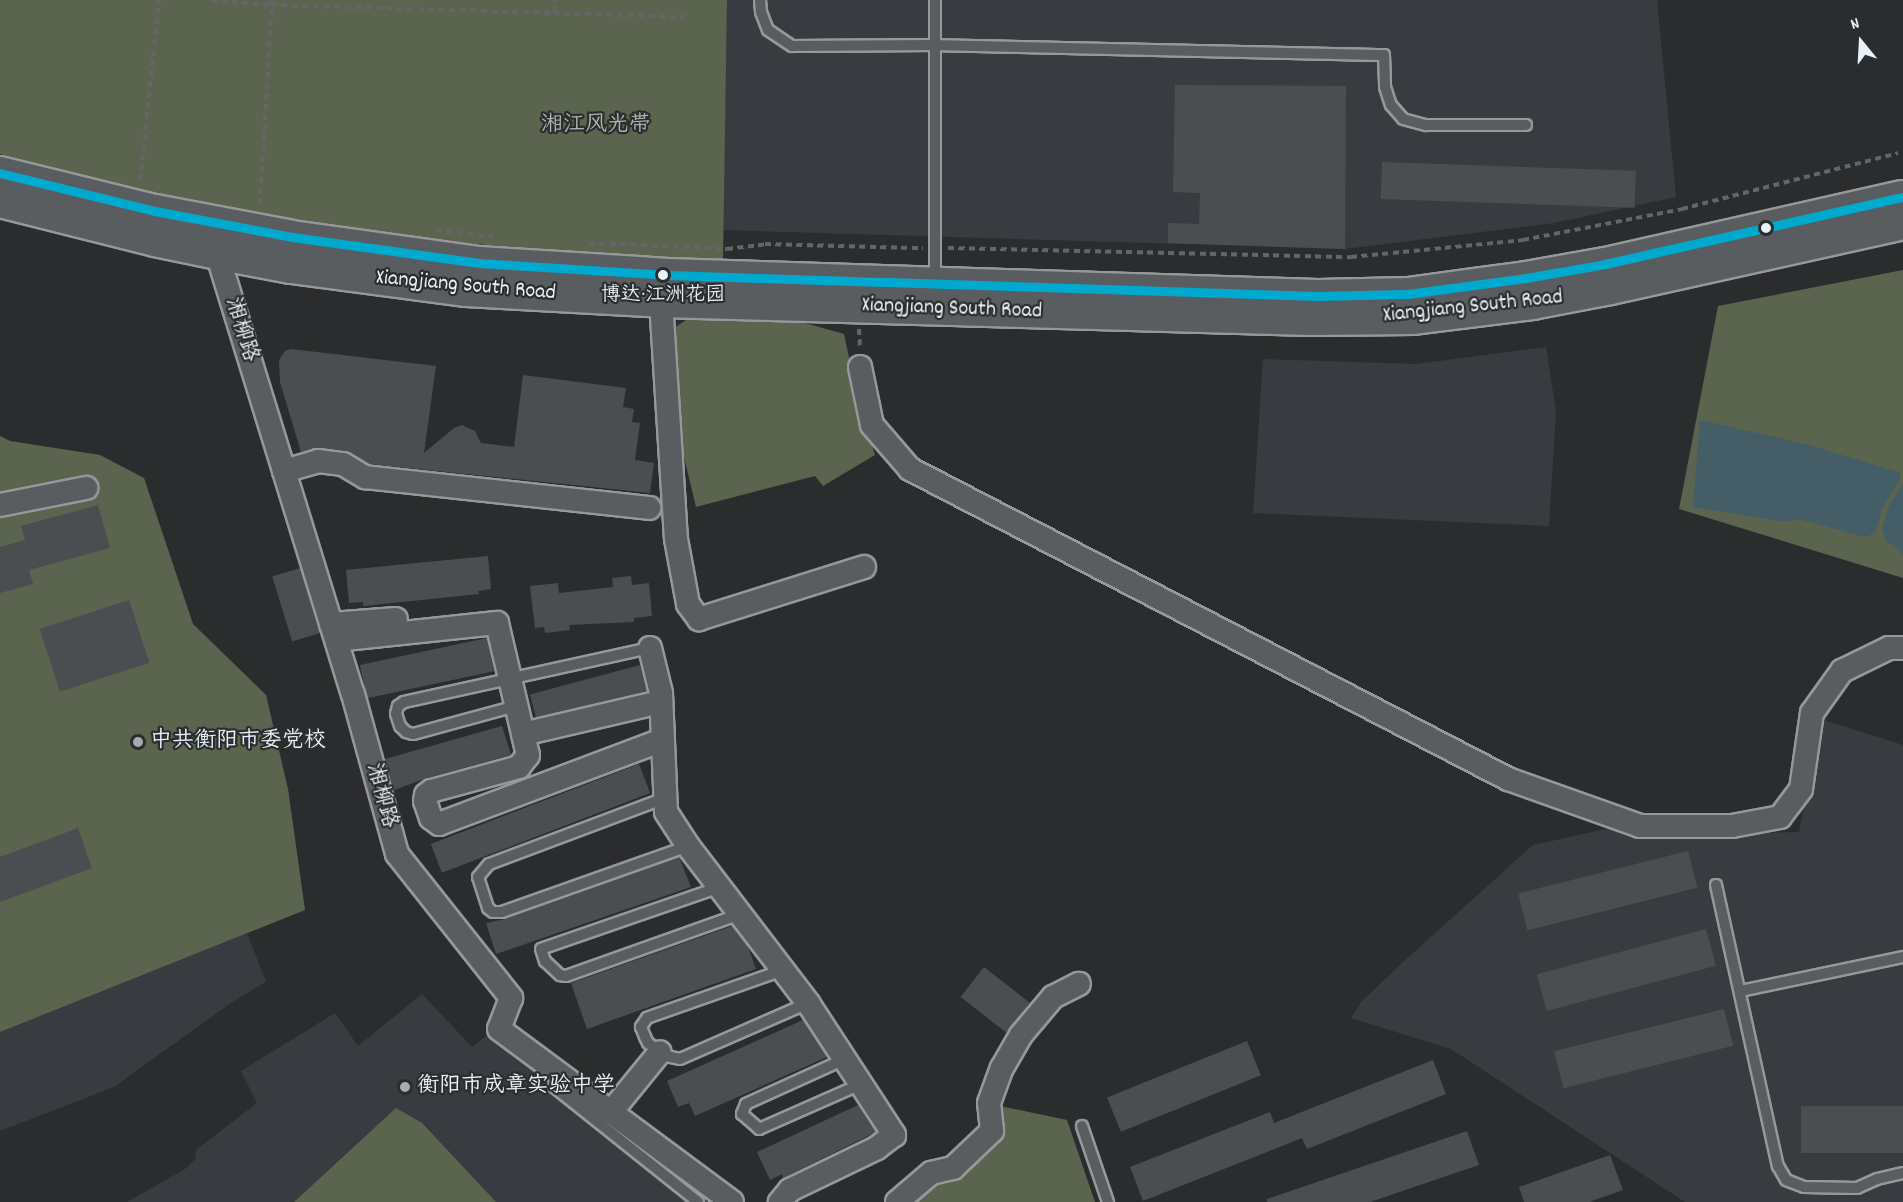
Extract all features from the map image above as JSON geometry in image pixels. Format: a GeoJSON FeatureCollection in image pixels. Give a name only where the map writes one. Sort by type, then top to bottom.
{"type":"FeatureCollection","features":[{"type":"Feature","properties":{"kind":"main road","name":"Xiangjiang South Road"},"geometry":{"type":"LineString","coordinates":[[0,173],[166,213],[292,237],[479,263],[668,275],[1318,296],[1408,294],[1605,264],[1903,197]]}},
{"type":"Feature","properties":{"kind":"main road","name":"Xiangjiang South Road"},"geometry":{"type":"LineString","coordinates":[[0,201],[218,253],[291,267],[466,290],[661,301],[1310,319],[1414,318],[1532,303],[1600,291],[1903,223]]}},
{"type":"Feature","properties":{"kind":"street","name":"湘柳路"},"geometry":{"type":"LineString","coordinates":[[218,253],[334,632],[397,854],[511,998],[499,1029],[732,1202]]}},
{"type":"Feature","properties":{"kind":"street"},"geometry":{"type":"LineString","coordinates":[[661,301],[676,539],[688,604],[699,619],[864,567]]}},
{"type":"Feature","properties":{"kind":"street"},"geometry":{"type":"LineString","coordinates":[[860,367],[872,425],[910,469],[1508,778],[1640,826],[1732,826],[1780,817],[1801,789],[1812,713],[1842,671],[1889,648],[1903,648]]}},
{"type":"Feature","properties":{"kind":"street"},"geometry":{"type":"LineString","coordinates":[[284,471],[318,461],[343,464],[365,477],[649,508]]}},
{"type":"Feature","properties":{"kind":"street"},"geometry":{"type":"LineString","coordinates":[[0,505],[86,488]]}},
{"type":"Feature","properties":{"kind":"street"},"geometry":{"type":"LineString","coordinates":[[334,632],[382,625],[497,623],[528,755],[519,767],[431,791],[426,795],[425,801],[434,822],[439,824],[663,740]]}},
{"type":"Feature","properties":{"kind":"street"},"geometry":{"type":"LineString","coordinates":[[650,648],[661,702],[666,812],[688,846],[808,1003],[894,1135],[877,1148],[790,1190],[780,1202]]}},
{"type":"Feature","properties":{"kind":"street"},"geometry":{"type":"LineString","coordinates":[[523,734],[661,702]]}},
{"type":"Feature","properties":{"kind":"street"},"geometry":{"type":"LineString","coordinates":[[897,1202],[931,1173],[953,1168],[992,1131],[989,1103],[1002,1068],[1022,1035],[1053,997],[1079,984]]}},
{"type":"Feature","properties":{"kind":"street"},"geometry":{"type":"LineString","coordinates":[[611,1112],[660,1052]]}},
{"type":"Feature","properties":{"kind":"lane"},"geometry":{"type":"LineString","coordinates":[[760,0],[761,12],[768,30],[792,46],[935,45],[1384,55],[1385,87],[1391,105],[1403,119],[1426,125],[1526,125]]}},
{"type":"Feature","properties":{"kind":"lane"},"geometry":{"type":"LineString","coordinates":[[935,0],[935,284]]}},
{"type":"Feature","properties":{"kind":"lane"},"geometry":{"type":"LineString","coordinates":[[516,706],[413,734],[400,726],[396,714],[398,706],[404,702],[650,648]]}},
{"type":"Feature","properties":{"kind":"lane"},"geometry":{"type":"LineString","coordinates":[[665,798],[489,864],[478,877],[488,908],[493,912],[502,912],[688,846]]}},
{"type":"Feature","properties":{"kind":"lane"},"geometry":{"type":"LineString","coordinates":[[1716,885],[1778,1166],[1786,1180],[1804,1187],[1857,1188],[1877,1179],[1903,1173]]}},
{"type":"Feature","properties":{"kind":"lane"},"geometry":{"type":"LineString","coordinates":[[720,887],[541,950],[544,961],[560,975],[566,976],[740,914]]}},
{"type":"Feature","properties":{"kind":"lane"},"geometry":{"type":"LineString","coordinates":[[1740,991],[1903,957]]}},
{"type":"Feature","properties":{"kind":"lane"},"geometry":{"type":"LineString","coordinates":[[783,970],[647,1018],[641,1027],[645,1037],[660,1052],[674,1059],[680,1059],[808,1003]]}},
{"type":"Feature","properties":{"kind":"lane"},"geometry":{"type":"LineString","coordinates":[[845,1059],[746,1104],[742,1114],[759,1129],[861,1083]]}},
{"type":"Feature","properties":{"kind":"lane"},"geometry":{"type":"LineString","coordinates":[[554,1088],[698,1202]]}},
{"type":"Feature","properties":{"kind":"lane"},"geometry":{"type":"LineString","coordinates":[[1082,1126],[1108,1202]]}},
{"type":"Feature","properties":{"kind":"path"},"geometry":{"type":"LineString","coordinates":[[151,183],[140,181],[159,0]]}},
{"type":"Feature","properties":{"kind":"path"},"geometry":{"type":"LineString","coordinates":[[211,0],[688,17]]}},
{"type":"Feature","properties":{"kind":"path"},"geometry":{"type":"LineString","coordinates":[[554,13],[555,0]]}},
{"type":"Feature","properties":{"kind":"path"},"geometry":{"type":"LineString","coordinates":[[260,204],[271,3]]}},
{"type":"Feature","properties":{"kind":"path"},"geometry":{"type":"LineString","coordinates":[[579,242],[727,249],[765,244],[1350,257],[1523,240],[1682,209],[1898,153]]}},
{"type":"Feature","properties":{"kind":"path"},"geometry":{"type":"LineString","coordinates":[[249,202],[271,207]]}},
{"type":"Feature","properties":{"kind":"path"},"geometry":{"type":"LineString","coordinates":[[431,229],[500,238]]}},
{"type":"Feature","properties":{"kind":"shaded area"},"geometry":{"type":"Polygon","coordinates":[[[727,0],[1657,0],[1676,197],[1554,223],[1345,249],[723,230],[727,0]]]}},
{"type":"Feature","properties":{"kind":"shaded area"},"geometry":{"type":"Polygon","coordinates":[[[1546,347],[1556,411],[1549,526],[1253,513],[1263,359],[1416,364],[1546,347]]]}},
{"type":"Feature","properties":{"kind":"shaded area","name":"中共衡阳市委党校"},"geometry":{"type":"Polygon","coordinates":[[[0,436],[10,441],[100,455],[144,478],[193,624],[266,695],[288,789],[305,910],[247,933],[266,982],[232,1002],[114,1087],[0,1131],[0,436]]]}},
{"type":"Feature","properties":{"kind":"shaded area"},"geometry":{"type":"Polygon","coordinates":[[[1821,719],[1903,745],[1903,1202],[1685,1202],[1451,1049],[1351,1018],[1361,1002],[1402,963],[1533,845],[1620,826],[1643,836],[1799,832],[1821,719]]]}},
{"type":"Feature","properties":{"kind":"shaded area","name":"衡阳市成章实验中学"},"geometry":{"type":"Polygon","coordinates":[[[422,994],[472,1047],[490,1033],[711,1202],[127,1202],[185,1169],[195,1159],[196,1150],[257,1103],[241,1071],[335,1013],[358,1046],[422,994]]]}},
{"type":"Feature","properties":{"kind":"green space","name":"湘江风光带"},"geometry":{"type":"Polygon","coordinates":[[[0,0],[727,0],[723,263],[345,234],[195,204],[0,154],[0,0]]]}},
{"type":"Feature","properties":{"kind":"green space"},"geometry":{"type":"Polygon","coordinates":[[[1903,270],[1903,578],[1679,509],[1718,306],[1903,270]]]}},
{"type":"Feature","properties":{"kind":"green space"},"geometry":{"type":"Polygon","coordinates":[[[689,318],[805,323],[844,334],[858,399],[875,455],[823,486],[815,476],[696,507],[673,411],[671,344],[674,328],[689,318]]]}},
{"type":"Feature","properties":{"kind":"green space","name":"中共衡阳市委党校"},"geometry":{"type":"Polygon","coordinates":[[[0,436],[10,441],[100,455],[144,478],[193,624],[266,695],[288,789],[305,910],[0,1032],[0,436]]]}},
{"type":"Feature","properties":{"kind":"green space"},"geometry":{"type":"Polygon","coordinates":[[[1000,1106],[1067,1120],[1095,1202],[910,1202],[933,1182],[957,1178],[1003,1136],[1000,1106]]]}},
{"type":"Feature","properties":{"kind":"green space"},"geometry":{"type":"Polygon","coordinates":[[[396,1108],[422,1123],[496,1202],[294,1202],[396,1108]]]}},
{"type":"Feature","properties":{"kind":"water"},"geometry":{"type":"Polygon","coordinates":[[[1700,420],[1809,445],[1899,472],[1900,478],[1882,510],[1875,533],[1865,537],[1802,520],[1781,521],[1693,507],[1700,420]]]}},
{"type":"Feature","properties":{"kind":"water"},"geometry":{"type":"Polygon","coordinates":[[[1903,483],[1903,554],[1886,540],[1882,529],[1889,506],[1903,483]]]}},
{"type":"Feature","properties":{"kind":"building"},"geometry":{"type":"Polygon","coordinates":[[[1175,85],[1346,86],[1345,249],[1168,243],[1168,223],[1199,224],[1200,193],[1173,192],[1175,85]]]}},
{"type":"Feature","properties":{"kind":"building"},"geometry":{"type":"Polygon","coordinates":[[[1382,162],[1636,171],[1635,208],[1381,199],[1382,162]]]}},
{"type":"Feature","properties":{"kind":"building"},"geometry":{"type":"Polygon","coordinates":[[[291,349],[436,366],[424,453],[454,428],[462,425],[475,431],[481,443],[514,447],[523,375],[626,388],[623,407],[634,409],[632,422],[640,423],[635,460],[654,463],[650,493],[369,464],[345,451],[320,448],[301,452],[280,382],[279,360],[285,351],[291,349]]]}},
{"type":"Feature","properties":{"kind":"building"},"geometry":{"type":"Polygon","coordinates":[[[98,505],[110,548],[29,570],[33,584],[0,593],[0,547],[25,540],[21,526],[98,505]]]}},
{"type":"Feature","properties":{"kind":"building"},"geometry":{"type":"Polygon","coordinates":[[[488,556],[491,589],[478,591],[479,594],[363,606],[363,602],[349,603],[346,570],[488,556]]]}},
{"type":"Feature","properties":{"kind":"building"},"geometry":{"type":"Polygon","coordinates":[[[300,568],[320,633],[292,642],[272,576],[300,568]]]}},
{"type":"Feature","properties":{"kind":"building"},"geometry":{"type":"Polygon","coordinates":[[[631,576],[632,585],[649,583],[652,616],[634,618],[634,622],[569,625],[570,630],[545,633],[544,627],[535,628],[530,586],[558,583],[559,593],[613,587],[612,578],[631,576]]]}},
{"type":"Feature","properties":{"kind":"building"},"geometry":{"type":"Polygon","coordinates":[[[129,600],[149,663],[60,692],[40,629],[129,600]]]}},
{"type":"Feature","properties":{"kind":"building"},"geometry":{"type":"Polygon","coordinates":[[[487,638],[494,671],[367,698],[360,665],[487,638]]]}},
{"type":"Feature","properties":{"kind":"building"},"geometry":{"type":"Polygon","coordinates":[[[640,665],[647,691],[537,721],[530,695],[640,665]]]}},
{"type":"Feature","properties":{"kind":"building"},"geometry":{"type":"Polygon","coordinates":[[[502,726],[511,755],[427,778],[394,790],[385,759],[502,726]]]}},
{"type":"Feature","properties":{"kind":"building"},"geometry":{"type":"Polygon","coordinates":[[[639,764],[650,793],[442,873],[431,844],[639,764]]]}},
{"type":"Feature","properties":{"kind":"building"},"geometry":{"type":"Polygon","coordinates":[[[78,828],[92,868],[0,902],[0,857],[78,828]]]}},
{"type":"Feature","properties":{"kind":"building"},"geometry":{"type":"Polygon","coordinates":[[[1688,851],[1697,888],[1527,930],[1518,893],[1688,851]]]}},
{"type":"Feature","properties":{"kind":"building"},"geometry":{"type":"Polygon","coordinates":[[[679,857],[691,887],[496,954],[486,923],[505,919],[679,857]]]}},
{"type":"Feature","properties":{"kind":"building"},"geometry":{"type":"Polygon","coordinates":[[[732,926],[748,947],[756,969],[587,1029],[571,983],[732,926]]]}},
{"type":"Feature","properties":{"kind":"building"},"geometry":{"type":"Polygon","coordinates":[[[1706,929],[1716,966],[1547,1011],[1537,974],[1706,929]]]}},
{"type":"Feature","properties":{"kind":"building"},"geometry":{"type":"Polygon","coordinates":[[[984,967],[1030,1003],[1006,1033],[961,997],[984,967]]]}},
{"type":"Feature","properties":{"kind":"building"},"geometry":{"type":"Polygon","coordinates":[[[1724,1009],[1733,1046],[1563,1088],[1554,1051],[1724,1009]]]}},
{"type":"Feature","properties":{"kind":"building"},"geometry":{"type":"Polygon","coordinates":[[[803,1020],[827,1057],[695,1116],[689,1103],[678,1107],[667,1081],[803,1020]]]}},
{"type":"Feature","properties":{"kind":"building"},"geometry":{"type":"Polygon","coordinates":[[[1247,1041],[1261,1075],[1121,1132],[1107,1098],[1247,1041]]]}},
{"type":"Feature","properties":{"kind":"building"},"geometry":{"type":"Polygon","coordinates":[[[1433,1060],[1446,1094],[1307,1149],[1302,1138],[1143,1201],[1130,1167],[1270,1112],[1274,1123],[1433,1060]]]}},
{"type":"Feature","properties":{"kind":"building"},"geometry":{"type":"Polygon","coordinates":[[[858,1105],[876,1132],[783,1178],[782,1174],[770,1180],[757,1152],[858,1105]]]}},
{"type":"Feature","properties":{"kind":"building"},"geometry":{"type":"Polygon","coordinates":[[[1801,1106],[1903,1106],[1903,1153],[1801,1153],[1801,1106]]]}},
{"type":"Feature","properties":{"kind":"building"},"geometry":{"type":"Polygon","coordinates":[[[1467,1131],[1479,1165],[1370,1202],[1267,1202],[1267,1199],[1467,1131]]]}},
{"type":"Feature","properties":{"kind":"building"},"geometry":{"type":"Polygon","coordinates":[[[1610,1155],[1623,1190],[1589,1202],[1524,1202],[1519,1187],[1610,1155]]]}},
{"type":"Feature","properties":{"kind":"transit line"},"geometry":{"type":"LineString","coordinates":[[0,173],[155,211],[292,237],[479,263],[668,275],[1318,296],[1408,294],[1526,278],[1605,264],[1903,197]]}},
{"type":"Feature","properties":{"kind":"place","name":"博达·江洲花园"},"geometry":{"type":"Point","coordinates":[663,275]}},
{"type":"Feature","properties":{"kind":"place","name":"中共衡阳市委党校"},"geometry":{"type":"Point","coordinates":[138,742]}},
{"type":"Feature","properties":{"kind":"place","name":"衡阳市成章实验中学"},"geometry":{"type":"Point","coordinates":[405,1087]}}]}
